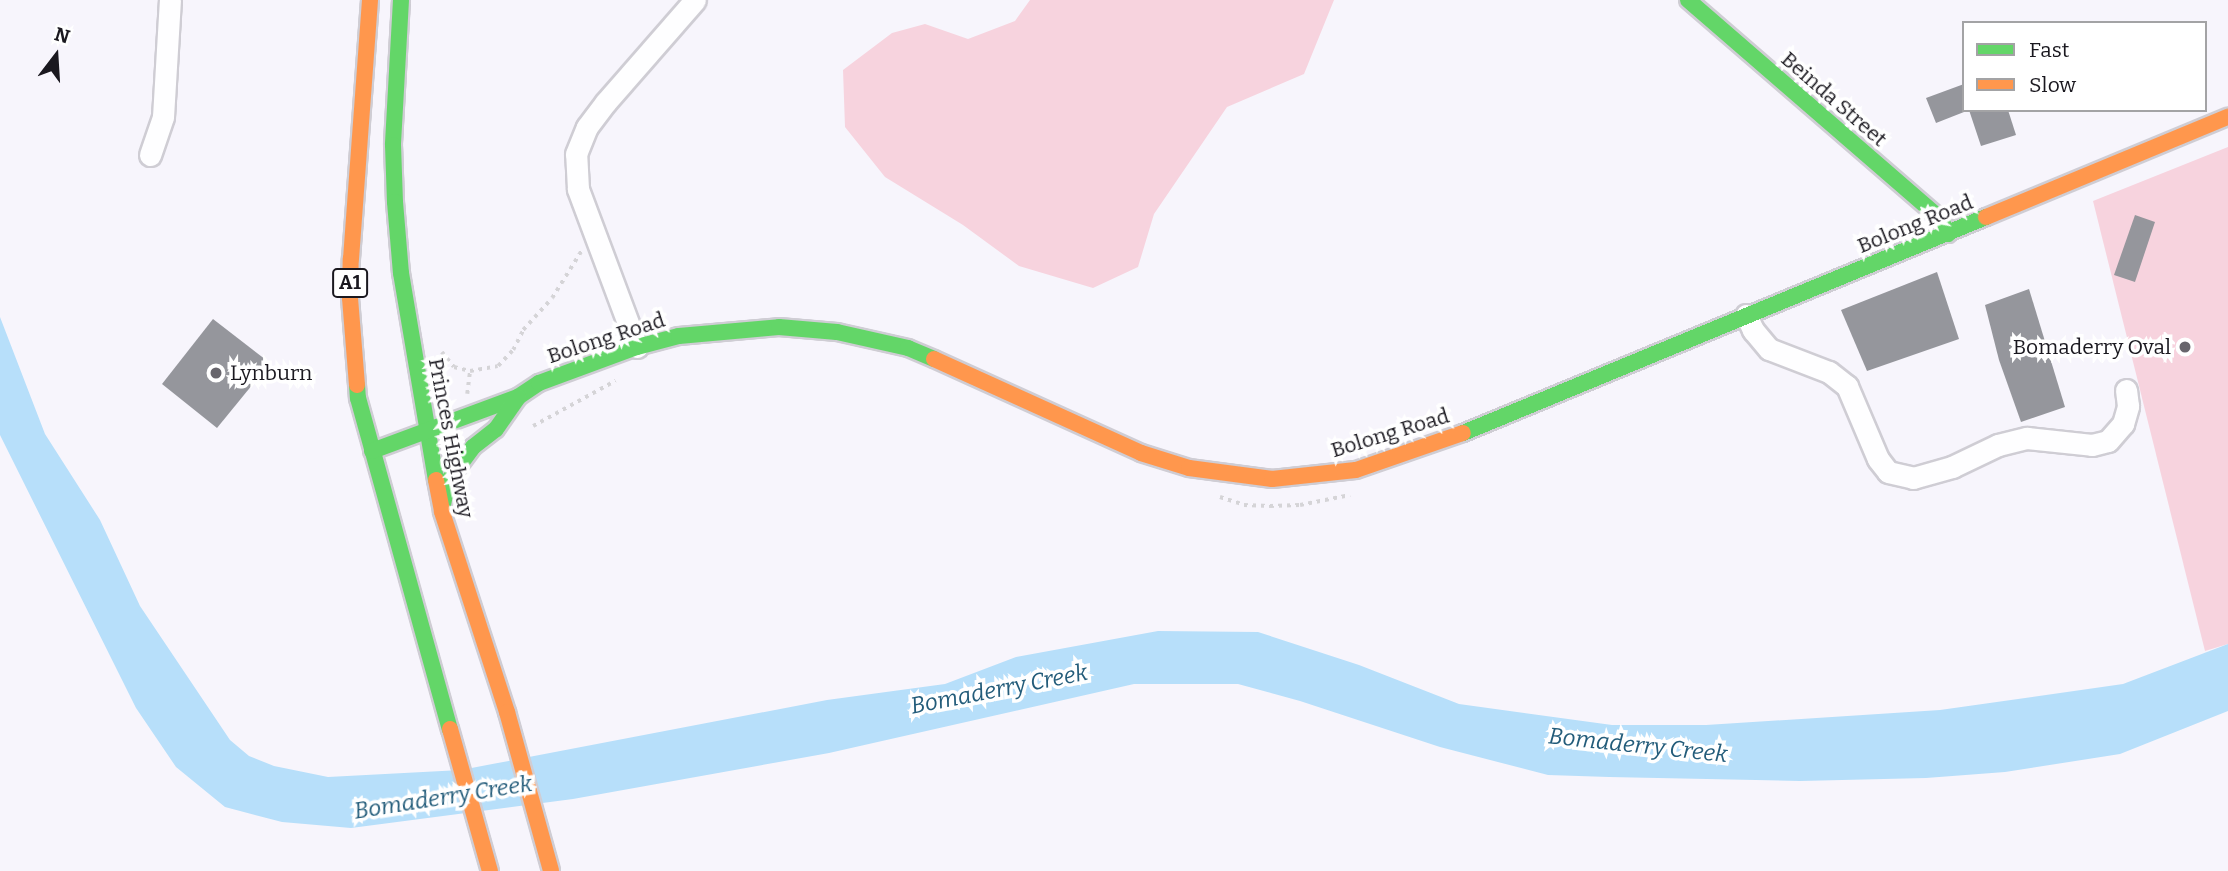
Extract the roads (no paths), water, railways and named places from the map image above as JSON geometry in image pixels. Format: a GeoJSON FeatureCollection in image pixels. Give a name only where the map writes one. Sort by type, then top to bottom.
{"type":"FeatureCollection","features":[{"type":"Feature","properties":{"kind":"main road","name":"A1"},"geometry":{"type":"LineString","coordinates":[[370,0],[350,298],[358,398],[372,429],[372,451],[490,871]]}},
{"type":"Feature","properties":{"kind":"main road","name":"Princes Highway"},"geometry":{"type":"LineString","coordinates":[[401,0],[393,133],[395,202],[419,415],[428,430],[442,512],[507,712],[551,871]]}},
{"type":"Feature","properties":{"kind":"main road","name":"Beinda Street"},"geometry":{"type":"LineString","coordinates":[[1688,0],[1940,218],[1948,234]]}},
{"type":"Feature","properties":{"kind":"main road","name":"Bolong Road"},"geometry":{"type":"LineString","coordinates":[[372,451],[519,397],[539,383],[637,347],[678,336],[779,327],[872,338],[966,372],[1141,453],[1189,468],[1272,478],[1356,470],[1423,449],[2228,117]]}},
{"type":"Feature","properties":{"kind":"main road","name":"Bolong Road"},"geometry":{"type":"LineString","coordinates":[[475,395],[508,385],[539,383]]}},
{"type":"Feature","properties":{"kind":"main road"},"geometry":{"type":"LineString","coordinates":[[442,512],[448,481],[473,447],[496,429],[519,397]]}},
{"type":"Feature","properties":{"kind":"main road"},"geometry":{"type":"LineString","coordinates":[[419,415],[446,405]]}},
{"type":"Feature","properties":{"kind":"street"},"geometry":{"type":"LineString","coordinates":[[150,155],[163,117],[170,0]]}},
{"type":"Feature","properties":{"kind":"street"},"geometry":{"type":"LineString","coordinates":[[637,347],[578,189],[576,154],[587,127],[695,0]]}},
{"type":"Feature","properties":{"kind":"street"},"geometry":{"type":"LineString","coordinates":[[1746,315],[1753,330],[1769,349],[1829,372],[1847,386],[1878,459],[1888,472],[1913,478],[1952,467],[1998,446],[2026,438],[2092,445],[2108,441],[2123,424],[2128,406],[2126,390]]}},
{"type":"Feature","properties":{"kind":"water","name":"Bomaderry Creek"},"geometry":{"type":"Polygon","coordinates":[[[0,317],[45,434],[100,520],[140,606],[230,740],[249,756],[274,766],[328,777],[461,770],[827,700],[945,684],[1016,657],[1158,631],[1258,632],[1359,665],[1459,704],[1612,725],[1706,725],[1940,710],[2123,684],[2228,644],[2228,711],[2120,754],[2005,772],[1926,778],[1800,781],[1609,777],[1548,775],[1440,747],[1300,701],[1238,684],[1134,684],[829,753],[573,799],[351,828],[282,822],[225,807],[176,767],[136,708],[0,435],[0,317]]]}},
{"type":"Feature","properties":{"kind":"place","name":"Bomaderry Oval"},"geometry":{"type":"Point","coordinates":[2185,347]}},
{"type":"Feature","properties":{"kind":"place","name":"Lynburn"},"geometry":{"type":"Point","coordinates":[216,373]}}]}
